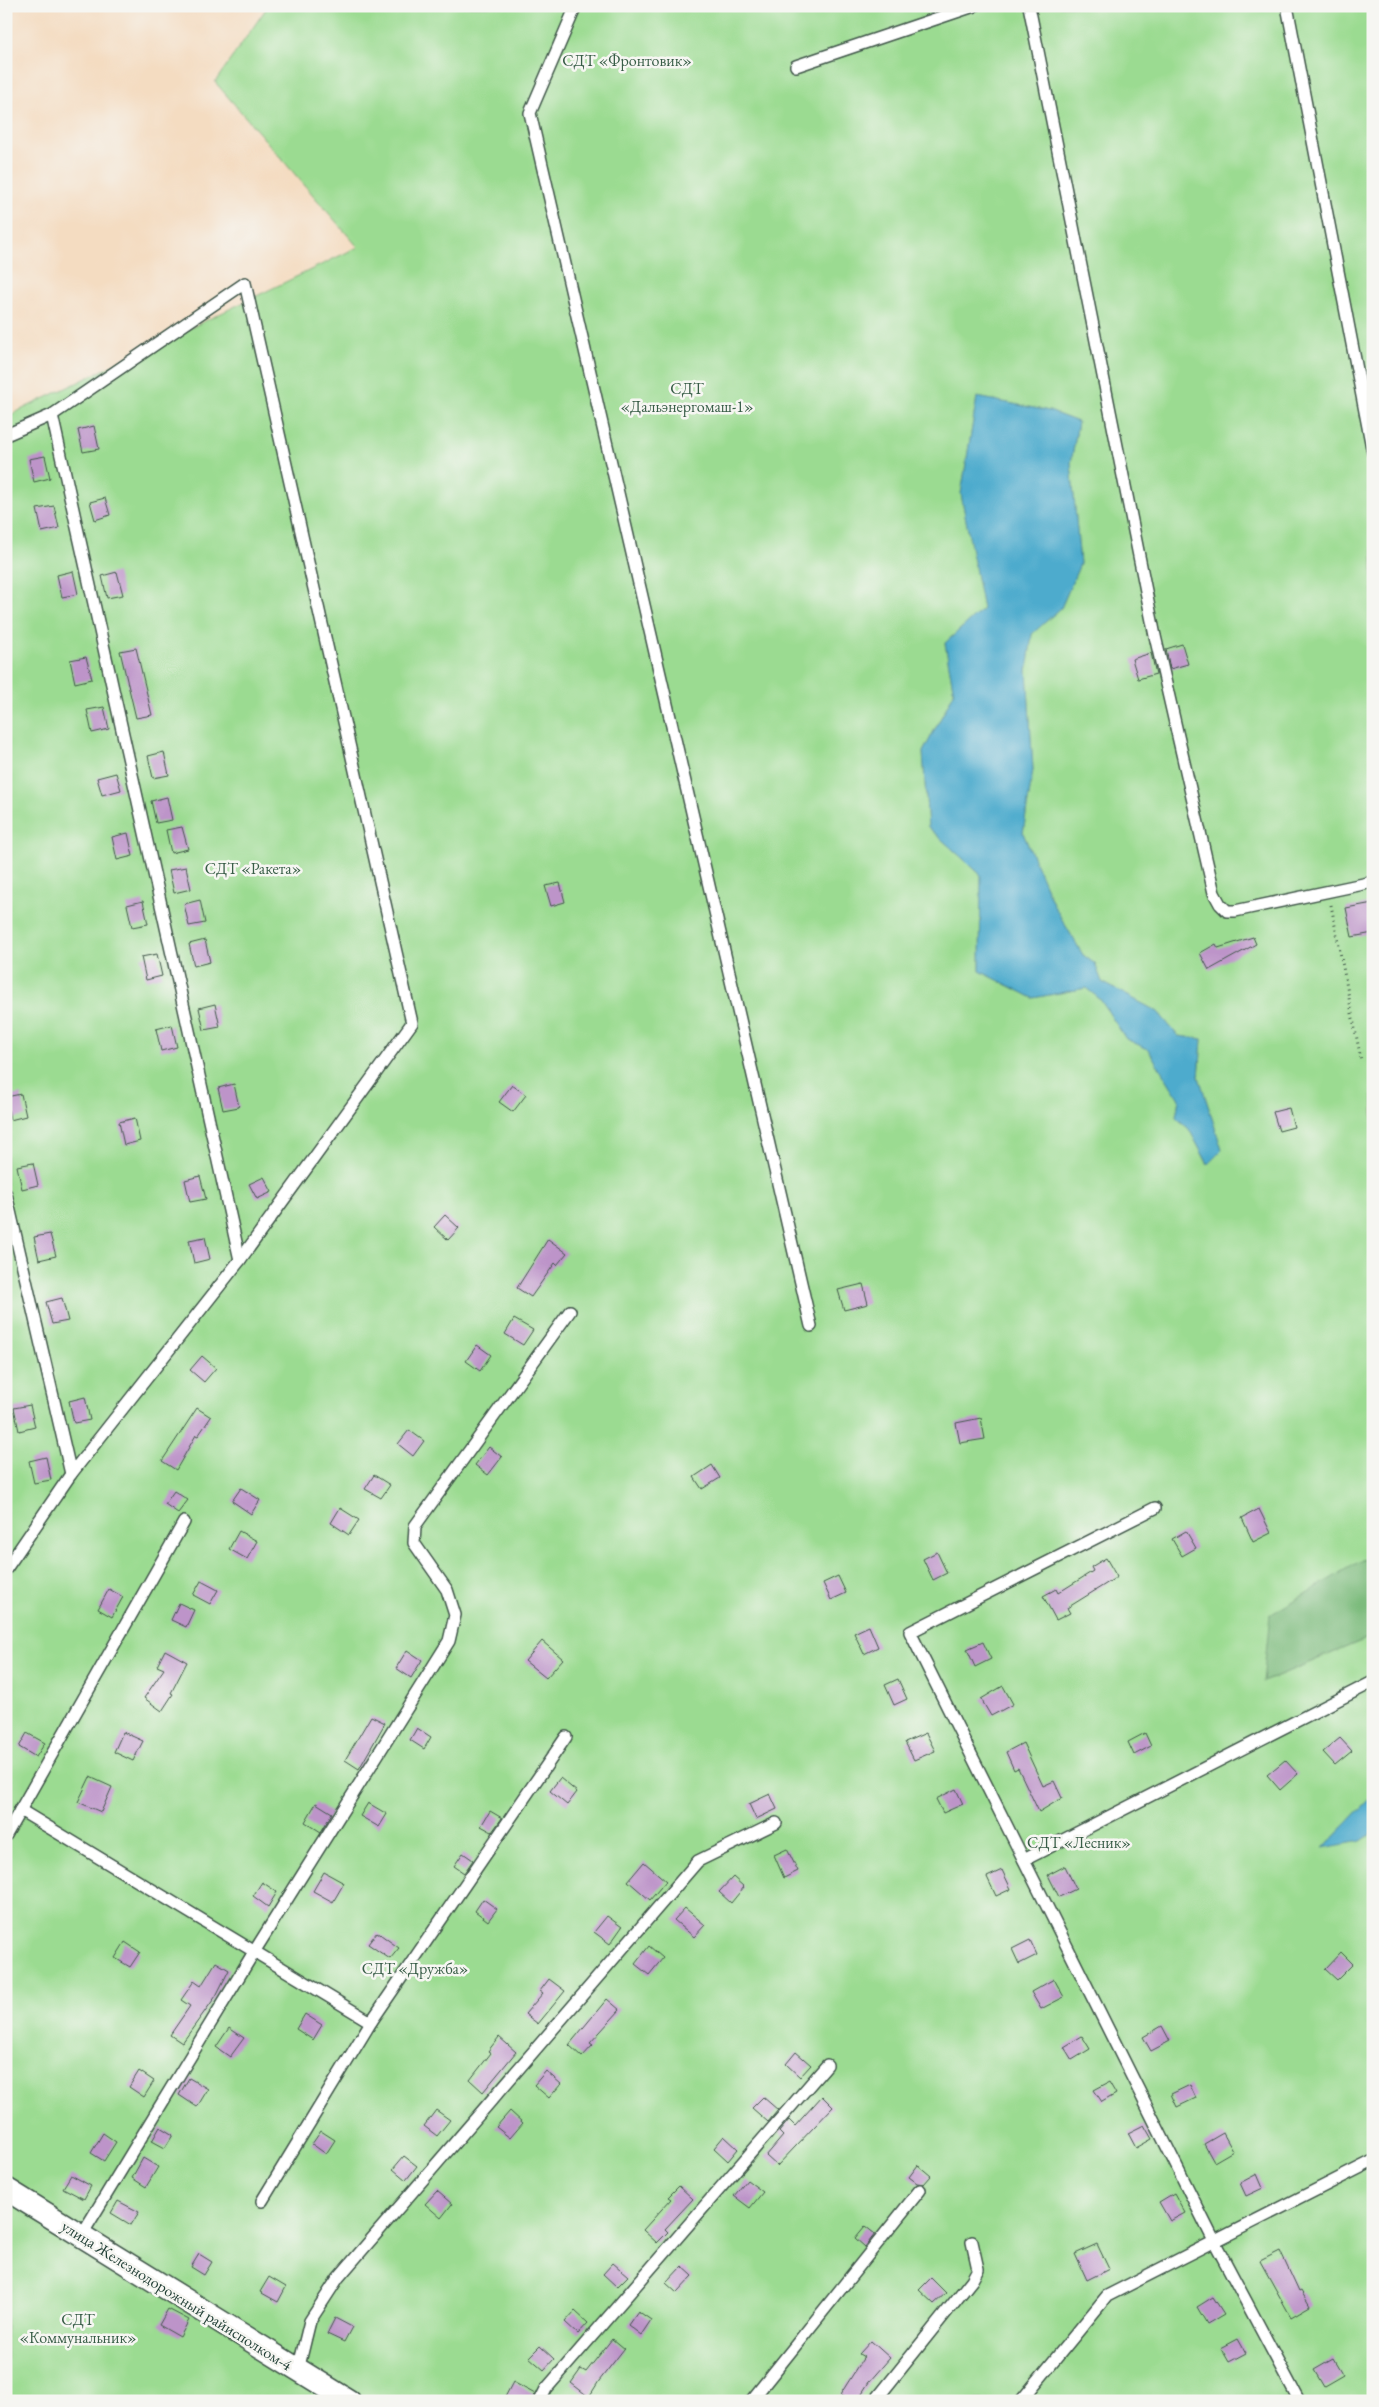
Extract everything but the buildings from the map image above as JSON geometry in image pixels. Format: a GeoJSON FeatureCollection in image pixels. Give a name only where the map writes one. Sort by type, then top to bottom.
{"type":"FeatureCollection","features":[{"type":"Feature","properties":{"kind":"street","name":"улица Железнодорожный райисполком-4"},"geometry":{"type":"LineString","coordinates":[[6,2189],[348,2401]]}},
{"type":"Feature","properties":{"kind":"lane"},"geometry":{"type":"LineString","coordinates":[[576,6],[530,114],[811,1326]]}},
{"type":"Feature","properties":{"kind":"lane"},"geometry":{"type":"LineString","coordinates":[[796,66],[974,6]]}},
{"type":"Feature","properties":{"kind":"lane"},"geometry":{"type":"LineString","coordinates":[[1029,6],[1155,636],[1214,893],[1220,904],[1227,911],[1235,911],[1373,882]]}},
{"type":"Feature","properties":{"kind":"lane"},"geometry":{"type":"LineString","coordinates":[[1287,6],[1373,453]]}},
{"type":"Feature","properties":{"kind":"lane"},"geometry":{"type":"LineString","coordinates":[[6,435],[52,415],[245,283],[412,1023],[240,1260],[71,1474],[6,1569]]}},
{"type":"Feature","properties":{"kind":"lane"},"geometry":{"type":"LineString","coordinates":[[52,415],[240,1260]]}},
{"type":"Feature","properties":{"kind":"lane"},"geometry":{"type":"LineString","coordinates":[[6,1194],[71,1474]]}},
{"type":"Feature","properties":{"kind":"lane"},"geometry":{"type":"LineString","coordinates":[[81,2236],[254,1952],[449,1641],[455,1616],[447,1590],[414,1543],[415,1526],[570,1311]]}},
{"type":"Feature","properties":{"kind":"lane"},"geometry":{"type":"LineString","coordinates":[[1155,1508],[910,1632],[1214,2241],[1299,2401]]}},
{"type":"Feature","properties":{"kind":"lane"},"geometry":{"type":"LineString","coordinates":[[6,1835],[184,1522]]}},
{"type":"Feature","properties":{"kind":"lane"},"geometry":{"type":"LineString","coordinates":[[1024,1860],[1373,1682]]}},
{"type":"Feature","properties":{"kind":"lane"},"geometry":{"type":"LineString","coordinates":[[262,2201],[371,2022],[566,1737]]}},
{"type":"Feature","properties":{"kind":"lane"},"geometry":{"type":"LineString","coordinates":[[20,1810],[371,2022]]}},
{"type":"Feature","properties":{"kind":"lane"},"geometry":{"type":"LineString","coordinates":[[298,2370],[310,2321],[338,2278],[698,1861],[776,1823]]}},
{"type":"Feature","properties":{"kind":"lane"},"geometry":{"type":"LineString","coordinates":[[540,2401],[546,2389],[827,2065]]}},
{"type":"Feature","properties":{"kind":"lane"},"geometry":{"type":"LineString","coordinates":[[1021,2401],[1106,2296],[1373,2161]]}},
{"type":"Feature","properties":{"kind":"lane"},"geometry":{"type":"LineString","coordinates":[[751,2401],[920,2190]]}},
{"type":"Feature","properties":{"kind":"lane"},"geometry":{"type":"LineString","coordinates":[[875,2401],[972,2280],[978,2269],[972,2242]]}},
{"type":"Feature","properties":{"kind":"path"},"geometry":{"type":"LineString","coordinates":[[1329,892],[1361,1060]]}},
{"type":"Feature","properties":{"kind":"green space"},"geometry":{"type":"Polygon","coordinates":[[[268,6],[1373,6],[1373,1557],[1362,1560],[1263,1682],[1373,1636],[1373,1796],[1324,1847],[1361,1841],[1373,1833],[1373,2401],[6,2401],[6,417],[358,247],[215,82],[268,6]],[[977,397],[961,494],[983,609],[945,643],[954,693],[923,752],[928,827],[981,875],[980,971],[1033,998],[1086,988],[1100,999],[1126,1039],[1148,1049],[1179,1099],[1176,1117],[1189,1129],[1207,1163],[1222,1150],[1199,1077],[1202,1039],[1178,1036],[1158,1012],[1102,982],[1095,964],[1083,955],[1054,906],[1023,833],[1033,770],[1027,671],[1032,633],[1061,608],[1080,564],[1071,463],[1078,422],[1049,411],[977,397]]]}},
{"type":"Feature","properties":{"kind":"green space"},"geometry":{"type":"Polygon","coordinates":[[[1373,1557],[1373,1636],[1263,1682],[1270,1615],[1362,1560],[1373,1557]]]}},
{"type":"Feature","properties":{"kind":"water"},"geometry":{"type":"Polygon","coordinates":[[[977,397],[1049,411],[1078,422],[1071,463],[1080,564],[1061,608],[1032,634],[1027,671],[1033,770],[1023,833],[1054,906],[1083,955],[1095,964],[1102,982],[1158,1012],[1178,1036],[1202,1039],[1199,1077],[1222,1150],[1208,1164],[1189,1129],[1176,1117],[1179,1099],[1148,1049],[1126,1039],[1100,999],[1086,988],[1033,998],[980,971],[981,875],[928,827],[923,752],[954,693],[945,643],[983,609],[961,494],[977,397]]]}},
{"type":"Feature","properties":{"kind":"water"},"geometry":{"type":"Polygon","coordinates":[[[1373,1796],[1373,1833],[1361,1841],[1323,1848],[1373,1796]]]}},
{"type":"Feature","properties":{"kind":"park label","name":"СДТ «Фронтовик»"},"geometry":{"type":"Point","coordinates":[627,60]}},
{"type":"Feature","properties":{"kind":"park label","name":"СДТ «Дальэнергомаш-1»"},"geometry":{"type":"Point","coordinates":[687,397]}},
{"type":"Feature","properties":{"kind":"park label","name":"СДТ «Ракета»"},"geometry":{"type":"Point","coordinates":[253,868]}},
{"type":"Feature","properties":{"kind":"park label","name":"СДТ «Лесник»"},"geometry":{"type":"Point","coordinates":[1079,1842]}},
{"type":"Feature","properties":{"kind":"park label","name":"СДТ «Дружба»"},"geometry":{"type":"Point","coordinates":[415,1968]}},
{"type":"Feature","properties":{"kind":"park label","name":"СДТ «Коммунальник»"},"geometry":{"type":"Point","coordinates":[78,2328]}}]}
